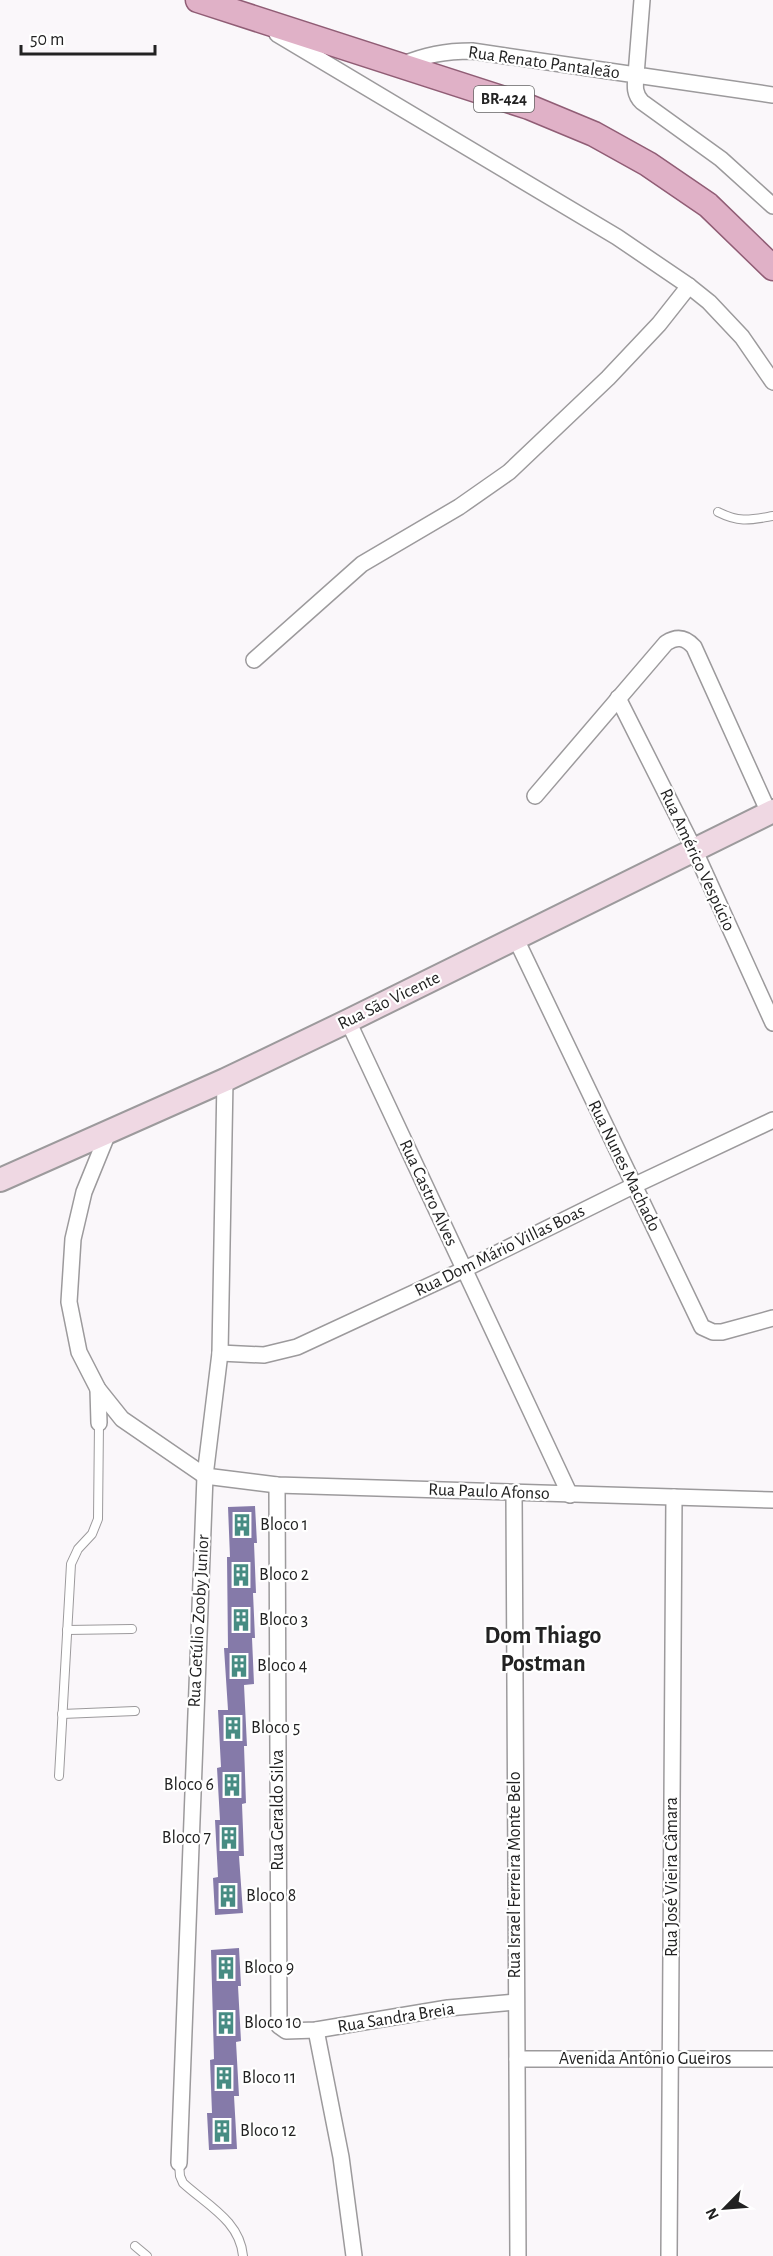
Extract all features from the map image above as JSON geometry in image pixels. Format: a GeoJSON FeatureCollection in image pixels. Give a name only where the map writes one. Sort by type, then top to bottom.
{"type":"FeatureCollection","features":[{"type":"Feature","properties":{"kind":"main road","name":"BR-424"},"geometry":{"type":"LineString","coordinates":[[198,0],[529,107],[594,134],[648,164],[708,205],[773,268]]}},
{"type":"Feature","properties":{"kind":"street"},"geometry":{"type":"LineString","coordinates":[[642,0],[636,75],[773,95]]}},
{"type":"Feature","properties":{"kind":"street"},"geometry":{"type":"LineString","coordinates":[[249,17],[617,237],[689,286],[709,302],[742,337],[773,382]]}},
{"type":"Feature","properties":{"kind":"street","name":"Rua Renato Pantaleão"},"geometry":{"type":"LineString","coordinates":[[401,65],[425,55],[447,51],[472,51],[636,75],[635,90],[642,102],[721,159],[773,206]]}},
{"type":"Feature","properties":{"kind":"street"},"geometry":{"type":"LineString","coordinates":[[255,660],[362,564],[459,507],[508,472],[609,378],[659,324],[689,286]]}},
{"type":"Feature","properties":{"kind":"street"},"geometry":{"type":"LineString","coordinates":[[535,796],[666,643],[682,638],[694,647],[771,812]]}},
{"type":"Feature","properties":{"kind":"street","name":"Rua Américo Vespúcio"},"geometry":{"type":"LineString","coordinates":[[618,698],[694,849],[773,1023]]}},
{"type":"Feature","properties":{"kind":"street","name":"Rua São Vicente"},"geometry":{"type":"LineString","coordinates":[[0,1180],[225,1080],[348,1022],[771,812]]}},
{"type":"Feature","properties":{"kind":"street","name":"Rua Nunes Machado"},"geometry":{"type":"LineString","coordinates":[[515,938],[702,1327],[713,1332],[722,1332],[773,1318]]}},
{"type":"Feature","properties":{"kind":"street","name":"Rua Castro Alves"},"geometry":{"type":"LineString","coordinates":[[348,1022],[570,1495]]}},
{"type":"Feature","properties":{"kind":"street","name":"Rua Getúlio Zooby Junior"},"geometry":{"type":"LineString","coordinates":[[178,2163],[205,1476],[220,1353],[225,1080]]}},
{"type":"Feature","properties":{"kind":"street","name":"Rua Dom Mário Villas Boas"},"geometry":{"type":"LineString","coordinates":[[220,1353],[264,1355],[297,1347],[463,1270],[773,1120]]}},
{"type":"Feature","properties":{"kind":"street"},"geometry":{"type":"LineString","coordinates":[[108,1133],[84,1192],[73,1239],[69,1302],[79,1352],[99,1389],[122,1419],[205,1476]]}},
{"type":"Feature","properties":{"kind":"street"},"geometry":{"type":"LineString","coordinates":[[99,1389],[99,1423]]}},
{"type":"Feature","properties":{"kind":"street","name":"Rua Paulo Afonso"},"geometry":{"type":"LineString","coordinates":[[205,1476],[278,1485],[514,1494],[773,1500]]}},
{"type":"Feature","properties":{"kind":"street","name":"Rua Geraldo Silva"},"geometry":{"type":"LineString","coordinates":[[278,1485],[279,2026]]}},
{"type":"Feature","properties":{"kind":"street","name":"Rua Israel Ferreira Monte Belo"},"geometry":{"type":"LineString","coordinates":[[514,1494],[518,2256]]}},
{"type":"Feature","properties":{"kind":"street","name":"Rua José Vieira Câmara"},"geometry":{"type":"LineString","coordinates":[[669,2256],[674,1497]]}},
{"type":"Feature","properties":{"kind":"street","name":"Rua Sandra Breia"},"geometry":{"type":"LineString","coordinates":[[279,2026],[286,2031],[316,2030],[448,2008],[516,2002]]}},
{"type":"Feature","properties":{"kind":"street"},"geometry":{"type":"LineString","coordinates":[[316,2030],[341,2157],[354,2256]]}},
{"type":"Feature","properties":{"kind":"street","name":"Avenida Antônio Gueiros"},"geometry":{"type":"LineString","coordinates":[[517,2059],[773,2059]]}},
{"type":"Feature","properties":{"kind":"lane"},"geometry":{"type":"LineString","coordinates":[[718,512],[734,520],[773,516]]}},
{"type":"Feature","properties":{"kind":"lane"},"geometry":{"type":"LineString","coordinates":[[59,1776],[71,1564],[78,1549],[92,1534],[98,1518],[99,1423]]}},
{"type":"Feature","properties":{"kind":"lane"},"geometry":{"type":"LineString","coordinates":[[67,1630],[132,1629]]}},
{"type":"Feature","properties":{"kind":"lane"},"geometry":{"type":"LineString","coordinates":[[62,1714],[135,1711]]}},
{"type":"Feature","properties":{"kind":"lane"},"geometry":{"type":"LineString","coordinates":[[178,2163],[183,2183],[228,2220],[238,2235],[243,2256]]}},
{"type":"Feature","properties":{"kind":"lane"},"geometry":{"type":"LineString","coordinates":[[135,2246],[147,2256]]}},
{"type":"Feature","properties":{"kind":"building"},"geometry":{"type":"Polygon","coordinates":[[[255,1506],[256,1593],[253,1593],[255,1638],[252,1638],[254,1684],[244,1685],[247,1746],[244,1746],[246,1803],[242,1804],[244,1856],[239,1856],[243,1913],[215,1915],[213,1878],[218,1877],[215,1820],[220,1820],[217,1768],[221,1767],[218,1710],[228,1710],[224,1648],[228,1648],[227,1557],[230,1557],[228,1507],[255,1506]]]}},
{"type":"Feature","properties":{"kind":"building"},"geometry":{"type":"Polygon","coordinates":[[[239,1948],[241,1986],[238,1986],[241,2041],[236,2042],[239,2096],[234,2096],[237,2149],[209,2150],[207,2113],[212,2113],[210,2060],[214,2059],[211,1950],[239,1948]]]}},
{"type":"Feature","properties":{"kind":"place","name":"Bloco 1"},"geometry":{"type":"Point","coordinates":[242,1525]}},
{"type":"Feature","properties":{"kind":"place","name":"Bloco 2"},"geometry":{"type":"Point","coordinates":[241,1575]}},
{"type":"Feature","properties":{"kind":"place","name":"Bloco 3"},"geometry":{"type":"Point","coordinates":[241,1620]}},
{"type":"Feature","properties":{"kind":"place","name":"Bloco 4"},"geometry":{"type":"Point","coordinates":[239,1666]}},
{"type":"Feature","properties":{"kind":"place","name":"Bloco 5"},"geometry":{"type":"Point","coordinates":[233,1728]}},
{"type":"Feature","properties":{"kind":"place","name":"Bloco 6"},"geometry":{"type":"Point","coordinates":[232,1785]}},
{"type":"Feature","properties":{"kind":"place","name":"Bloco 7"},"geometry":{"type":"Point","coordinates":[229,1838]}},
{"type":"Feature","properties":{"kind":"place","name":"Bloco 8"},"geometry":{"type":"Point","coordinates":[228,1896]}},
{"type":"Feature","properties":{"kind":"place","name":"Bloco 9"},"geometry":{"type":"Point","coordinates":[226,1968]}},
{"type":"Feature","properties":{"kind":"place","name":"Bloco 10"},"geometry":{"type":"Point","coordinates":[226,2023]}},
{"type":"Feature","properties":{"kind":"place","name":"Bloco 11"},"geometry":{"type":"Point","coordinates":[224,2078]}},
{"type":"Feature","properties":{"kind":"place","name":"Bloco 12"},"geometry":{"type":"Point","coordinates":[222,2131]}},
{"type":"Feature","properties":{"kind":"district","name":"Dom Thiago Postman"},"geometry":{"type":"Point","coordinates":[543,1650]}}]}
